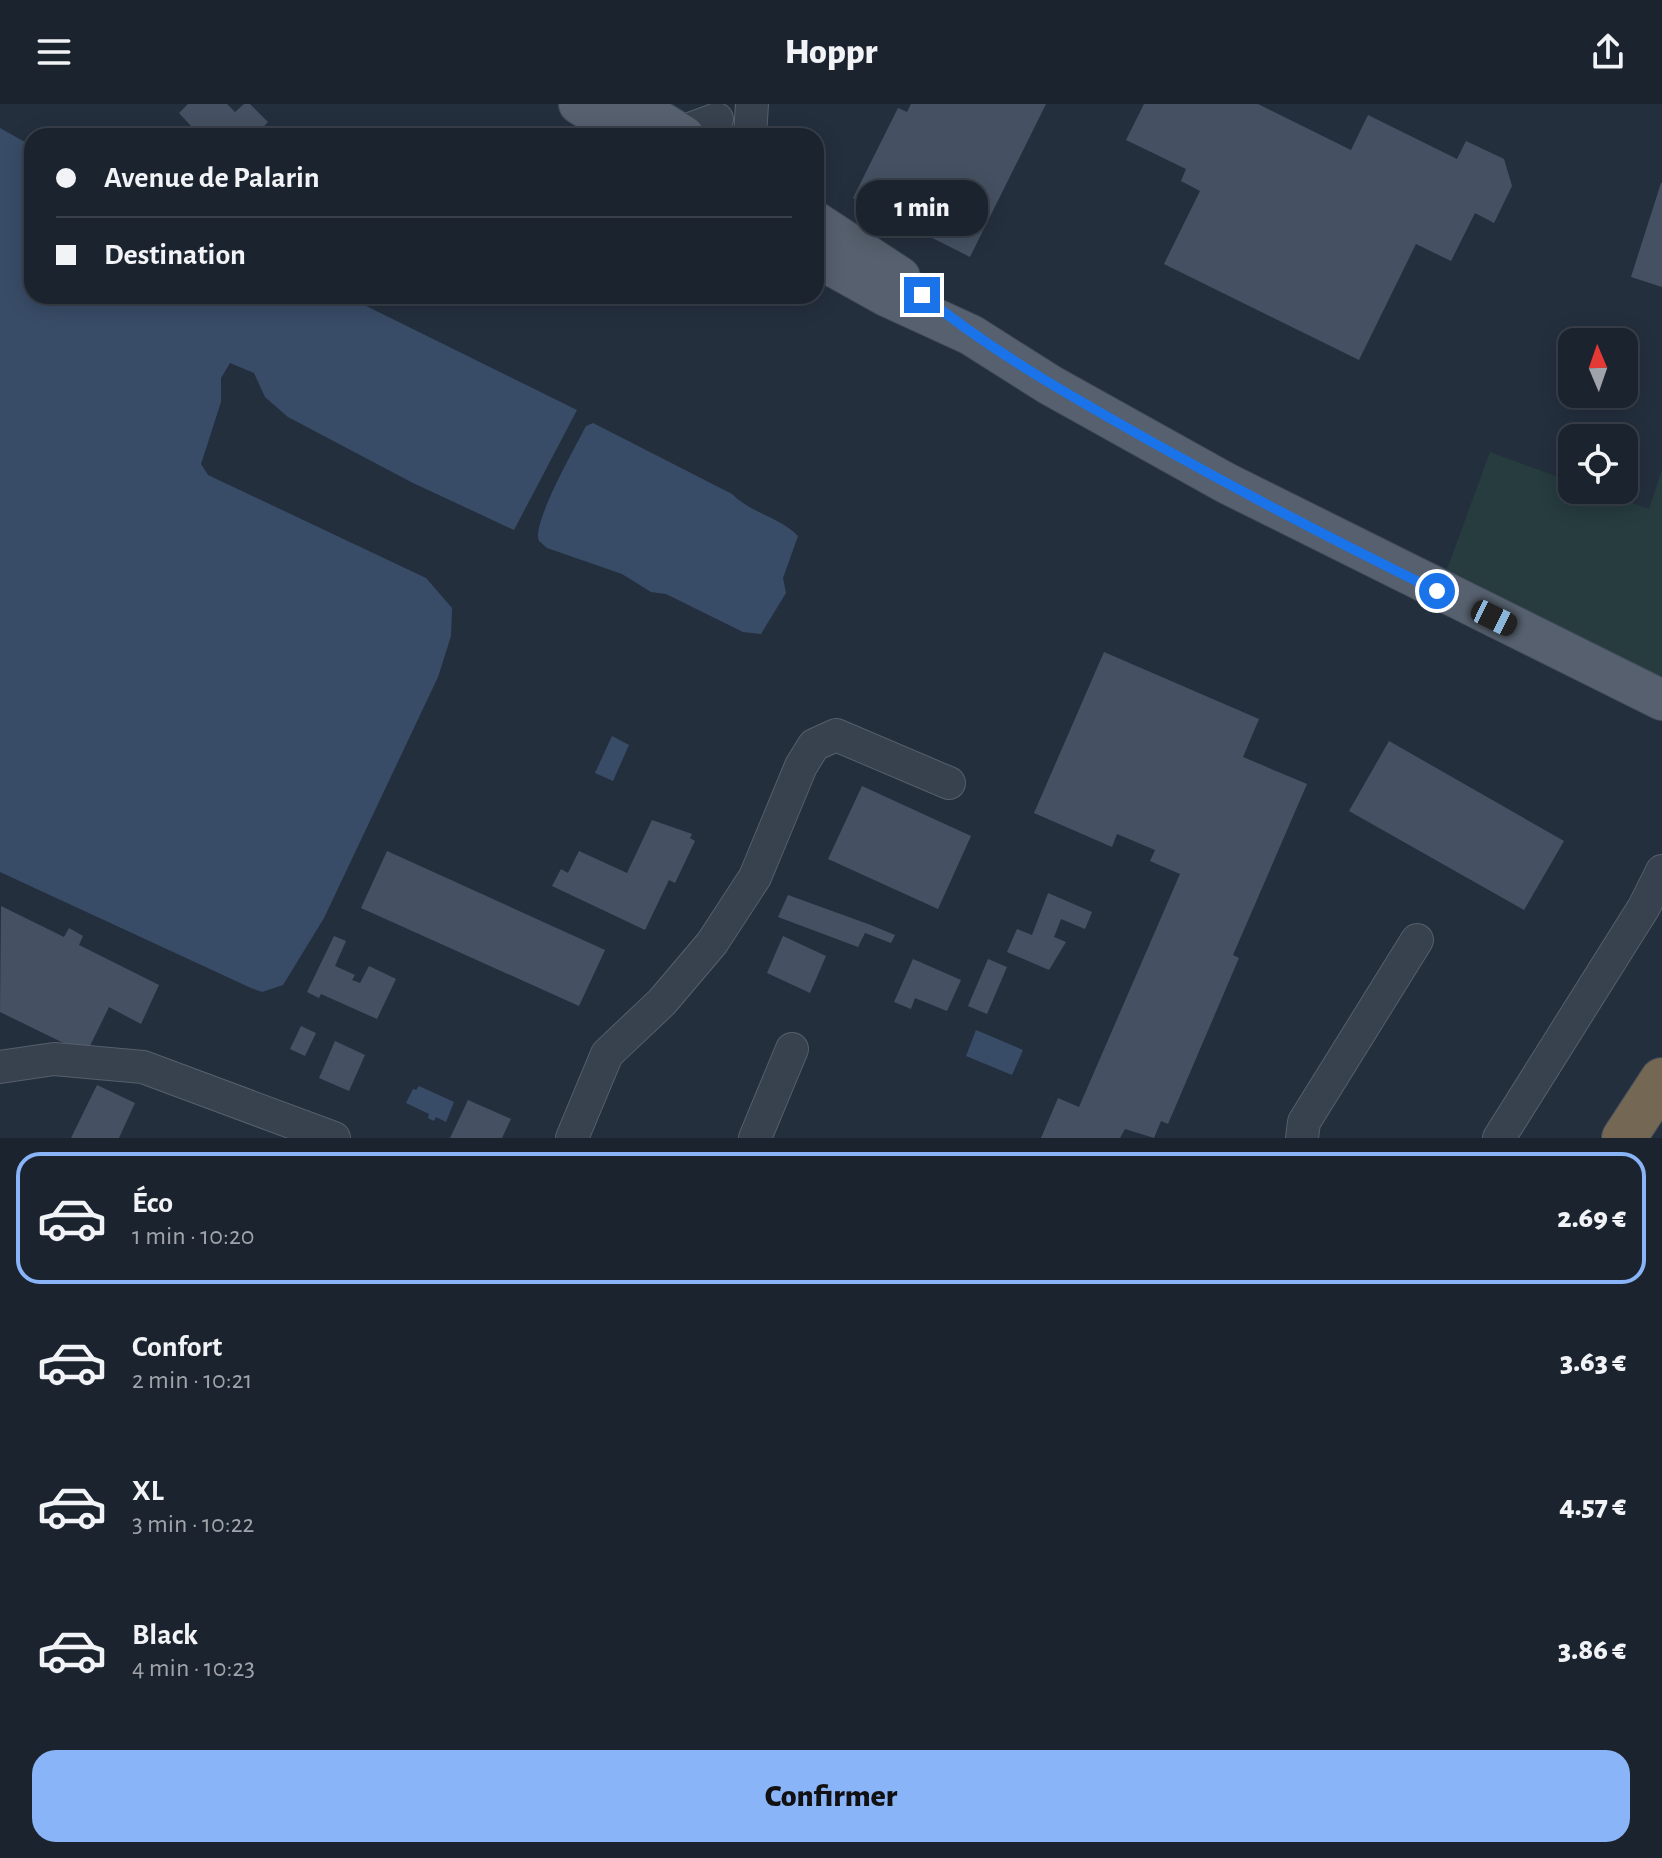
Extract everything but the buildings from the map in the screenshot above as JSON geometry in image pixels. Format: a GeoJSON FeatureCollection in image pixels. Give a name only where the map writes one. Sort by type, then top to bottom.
{"type":"FeatureCollection","features":[{"type":"Feature","properties":{"kind":"highway"},"geometry":{"type":"LineString","coordinates":[[1624,1138],[1662,1080]]}},
{"type":"Feature","properties":{"kind":"main road"},"geometry":{"type":"LineString","coordinates":[[579,104],[617,128]]}},
{"type":"Feature","properties":{"kind":"main road"},"geometry":{"type":"LineString","coordinates":[[632,104],[704,126]]}},
{"type":"Feature","properties":{"kind":"main road"},"geometry":{"type":"LineString","coordinates":[[824,227],[897,275],[971,335],[1050,385],[1226,483],[1662,700]]}},
{"type":"Feature","properties":{"kind":"main road"},"geometry":{"type":"LineString","coordinates":[[824,261],[886,296],[971,335]]}},
{"type":"Feature","properties":{"kind":"street"},"geometry":{"type":"LineString","coordinates":[[750,128],[752,104]]}},
{"type":"Feature","properties":{"kind":"street"},"geometry":{"type":"LineString","coordinates":[[572,1138],[607,1054],[662,1002],[712,943],[755,877],[801,766],[814,745],[836,735],[949,783]]}},
{"type":"Feature","properties":{"kind":"street"},"geometry":{"type":"LineString","coordinates":[[1499,1138],[1644,907],[1662,871]]}},
{"type":"Feature","properties":{"kind":"street"},"geometry":{"type":"LineString","coordinates":[[1302,1138],[1304,1122],[1417,940]]}},
{"type":"Feature","properties":{"kind":"street"},"geometry":{"type":"LineString","coordinates":[[755,1138],[792,1049]]}},
{"type":"Feature","properties":{"kind":"street"},"geometry":{"type":"LineString","coordinates":[[0,1067],[54,1059],[143,1067],[334,1138]]}},
{"type":"Feature","properties":{"kind":"green space"},"geometry":{"type":"Polygon","coordinates":[[[1490,452],[1558,477],[1558,504],[1635,504],[1649,509],[1662,470],[1662,677],[1447,569],[1490,452]]]}},
{"type":"Feature","properties":{"kind":"water"},"geometry":{"type":"Polygon","coordinates":[[[0,128],[24,142],[24,304],[362,304],[577,410],[514,530],[413,483],[288,417],[265,397],[254,373],[230,363],[221,378],[221,402],[201,464],[208,475],[426,578],[452,608],[451,636],[438,677],[324,918],[283,985],[262,992],[251,988],[0,872],[0,128]]]}},
{"type":"Feature","properties":{"kind":"water"},"geometry":{"type":"Polygon","coordinates":[[[593,423],[732,494],[798,536],[783,578],[786,593],[761,634],[743,632],[666,594],[651,592],[622,574],[547,548],[539,541],[538,532],[556,485],[586,426],[593,423]]]}},
{"type":"Feature","properties":{"kind":"water"},"geometry":{"type":"Polygon","coordinates":[[[612,736],[629,745],[613,781],[595,773],[612,736]]]}},
{"type":"Feature","properties":{"kind":"water"},"geometry":{"type":"Polygon","coordinates":[[[976,1030],[1023,1050],[1012,1075],[966,1056],[976,1030]]]}},
{"type":"Feature","properties":{"kind":"water"},"geometry":{"type":"Polygon","coordinates":[[[419,1086],[454,1102],[446,1122],[436,1117],[434,1121],[428,1118],[429,1114],[406,1103],[413,1089],[419,1086]]]}},
{"type":"Feature","properties":{"kind":"route"},"geometry":{"type":"LineString","coordinates":[[922,295],[971,335],[1050,385],[1226,483],[1437,591]]}}]}
